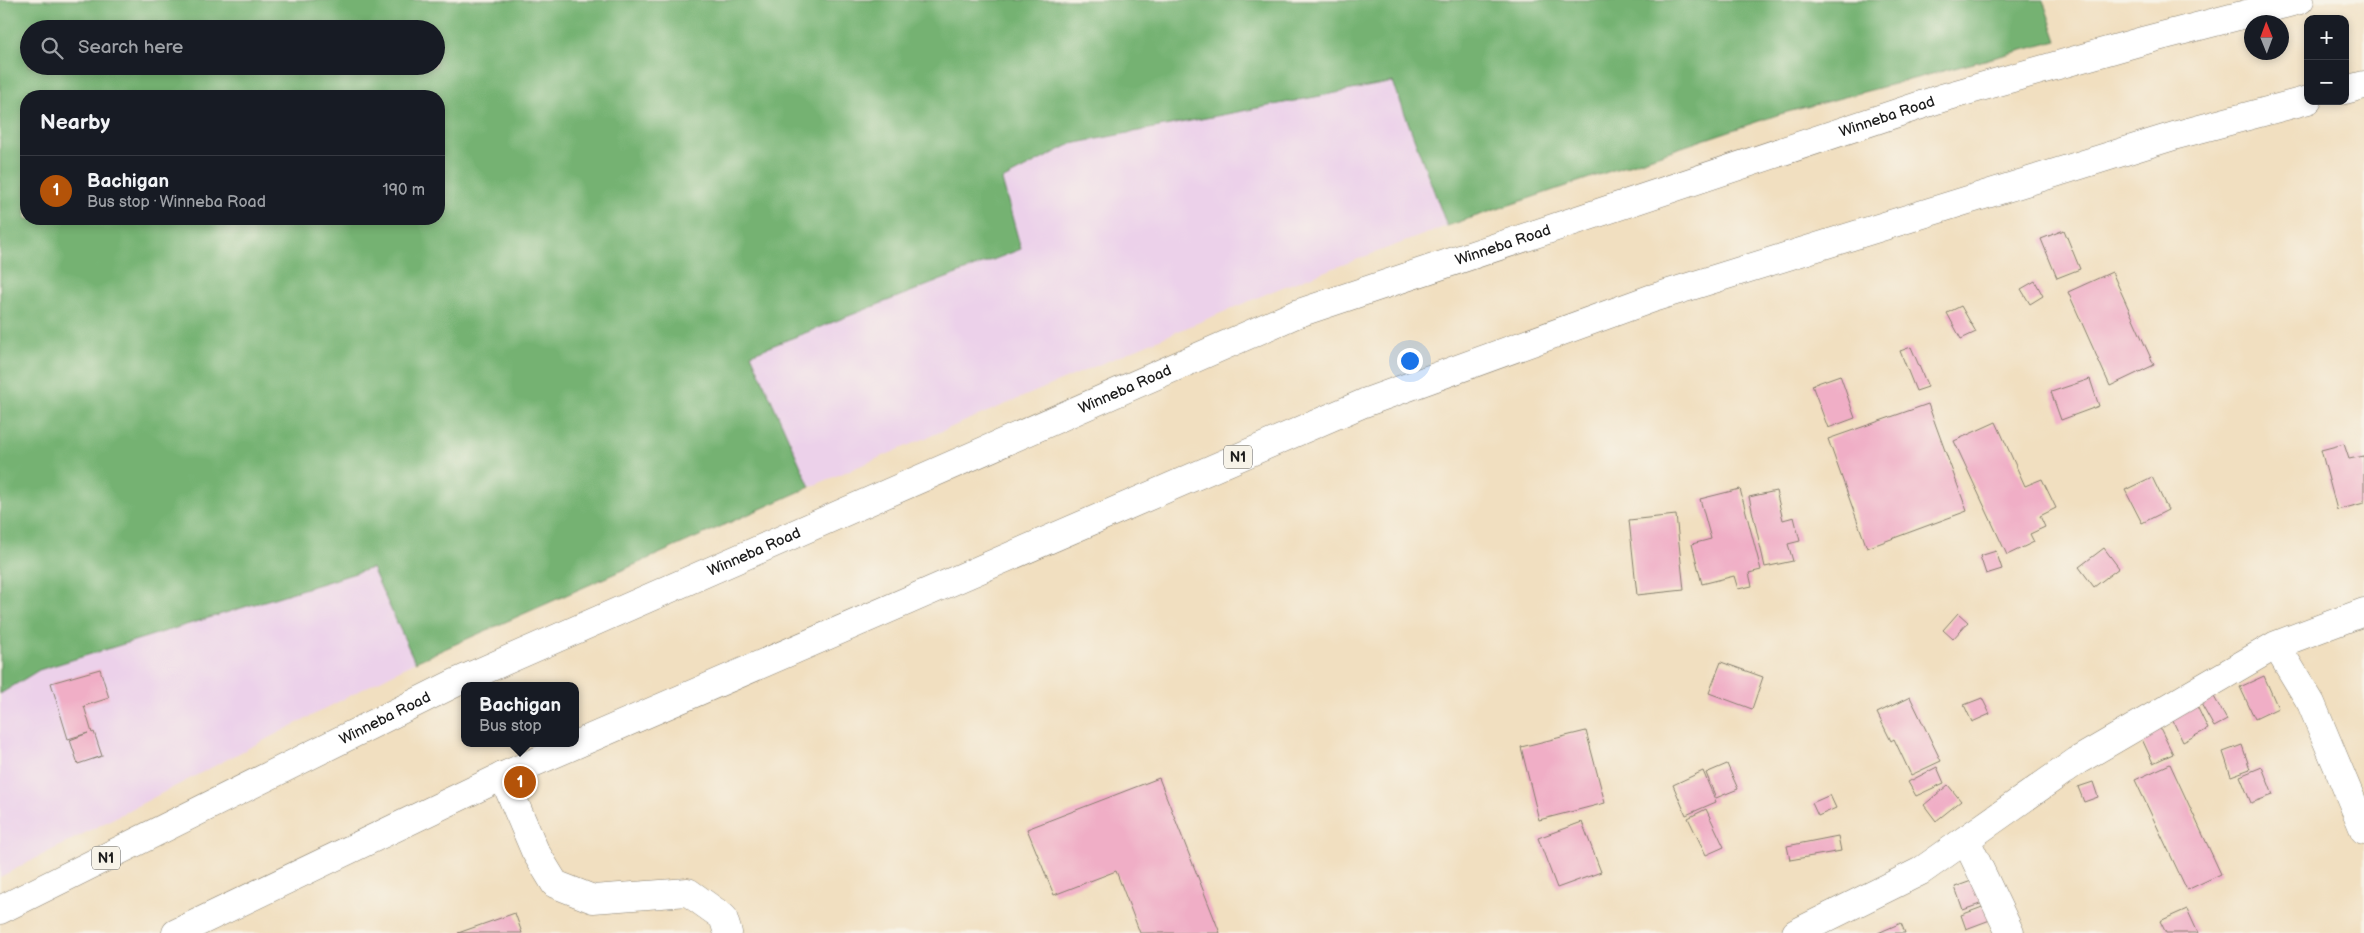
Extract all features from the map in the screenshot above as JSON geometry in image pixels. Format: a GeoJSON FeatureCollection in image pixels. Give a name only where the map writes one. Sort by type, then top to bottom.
{"type":"FeatureCollection","features":[{"type":"Feature","properties":{"kind":"main road","name":"Winneba Road"},"geometry":{"type":"LineString","coordinates":[[0,910],[457,682],[1296,314],[1942,98],[2146,40],[2300,0]]}},
{"type":"Feature","properties":{"kind":"main road"},"geometry":{"type":"LineString","coordinates":[[2349,89],[2364,85]]}},
{"type":"Feature","properties":{"kind":"main road","name":"N1"},"geometry":{"type":"LineString","coordinates":[[579,743],[1364,403],[1653,298],[2177,135],[2304,101]]}},
{"type":"Feature","properties":{"kind":"main road"},"geometry":{"type":"LineString","coordinates":[[1796,933],[1921,871],[2077,761],[2276,646],[2364,612]]}},
{"type":"Feature","properties":{"kind":"main road"},"geometry":{"type":"LineString","coordinates":[[2276,646],[2312,703],[2364,830]]}},
{"type":"Feature","properties":{"kind":"main road","name":"N1"},"geometry":{"type":"LineString","coordinates":[[176,933],[503,776],[570,747]]}},
{"type":"Feature","properties":{"kind":"main road"},"geometry":{"type":"LineString","coordinates":[[503,776],[534,851],[555,884],[593,899],[688,892],[723,917],[728,933]]}},
{"type":"Feature","properties":{"kind":"main road"},"geometry":{"type":"LineString","coordinates":[[1966,840],[2010,933]]}},
{"type":"Feature","properties":{"kind":"shaded area"},"geometry":{"type":"Polygon","coordinates":[[[1394,81],[1447,226],[1280,288],[810,487],[751,354],[1020,249],[1002,180],[1071,144],[1394,81]]]}},
{"type":"Feature","properties":{"kind":"shaded area"},"geometry":{"type":"Polygon","coordinates":[[[373,568],[415,662],[0,877],[0,694],[39,670],[373,568]]]}},
{"type":"Feature","properties":{"kind":"green space"},"geometry":{"type":"Polygon","coordinates":[[[0,0],[2043,0],[2057,41],[1780,114],[1447,226],[1393,82],[1071,144],[1002,180],[1021,249],[751,354],[810,487],[415,662],[372,568],[39,670],[0,694],[0,0]]]}},
{"type":"Feature","properties":{"kind":"building"},"geometry":{"type":"Polygon","coordinates":[[[2064,230],[2080,269],[2057,278],[2041,239],[2064,230]]]}},
{"type":"Feature","properties":{"kind":"building"},"geometry":{"type":"Polygon","coordinates":[[[2112,272],[2154,365],[2110,386],[2068,292],[2112,272]]]}},
{"type":"Feature","properties":{"kind":"building"},"geometry":{"type":"Polygon","coordinates":[[[2035,281],[2043,296],[2030,304],[2021,289],[2035,281]]]}},
{"type":"Feature","properties":{"kind":"building"},"geometry":{"type":"Polygon","coordinates":[[[1961,306],[1976,332],[1961,339],[1947,313],[1961,306]]]}},
{"type":"Feature","properties":{"kind":"building"},"geometry":{"type":"Polygon","coordinates":[[[1911,347],[1928,387],[1916,391],[1900,351],[1911,347]]]}},
{"type":"Feature","properties":{"kind":"building"},"geometry":{"type":"Polygon","coordinates":[[[1840,375],[1855,418],[1828,428],[1812,385],[1840,375]]]}},
{"type":"Feature","properties":{"kind":"building"},"geometry":{"type":"Polygon","coordinates":[[[2090,379],[2099,406],[2061,420],[2051,392],[2090,379]]]}},
{"type":"Feature","properties":{"kind":"building"},"geometry":{"type":"Polygon","coordinates":[[[1928,404],[1967,511],[1867,548],[1828,439],[1928,404]]]}},
{"type":"Feature","properties":{"kind":"building"},"geometry":{"type":"Polygon","coordinates":[[[1996,422],[2025,486],[2042,479],[2056,508],[2040,516],[2045,527],[2030,534],[2034,542],[2007,555],[1954,441],[1996,422]]]}},
{"type":"Feature","properties":{"kind":"building"},"geometry":{"type":"Polygon","coordinates":[[[2344,444],[2349,459],[2364,456],[2364,503],[2337,510],[2321,450],[2344,444]]]}},
{"type":"Feature","properties":{"kind":"building"},"geometry":{"type":"Polygon","coordinates":[[[2152,477],[2168,510],[2142,523],[2125,490],[2152,477]]]}},
{"type":"Feature","properties":{"kind":"building"},"geometry":{"type":"Polygon","coordinates":[[[1740,489],[1761,570],[1749,573],[1752,586],[1738,589],[1734,576],[1702,584],[1692,544],[1711,539],[1700,499],[1740,489]]]}},
{"type":"Feature","properties":{"kind":"building"},"geometry":{"type":"Polygon","coordinates":[[[1776,491],[1783,520],[1794,517],[1800,541],[1788,544],[1793,561],[1765,567],[1749,497],[1776,491]]]}},
{"type":"Feature","properties":{"kind":"building"},"geometry":{"type":"Polygon","coordinates":[[[1676,515],[1684,590],[1637,595],[1629,520],[1676,515]]]}},
{"type":"Feature","properties":{"kind":"building"},"geometry":{"type":"Polygon","coordinates":[[[2104,548],[2119,568],[2094,587],[2079,567],[2104,548]]]}},
{"type":"Feature","properties":{"kind":"building"},"geometry":{"type":"Polygon","coordinates":[[[1996,551],[2002,569],[1986,574],[1980,556],[1996,551]]]}},
{"type":"Feature","properties":{"kind":"building"},"geometry":{"type":"Polygon","coordinates":[[[1958,613],[1968,622],[1953,639],[1943,630],[1958,613]]]}},
{"type":"Feature","properties":{"kind":"building"},"geometry":{"type":"Polygon","coordinates":[[[1721,662],[1763,677],[1752,709],[1709,693],[1721,662]]]}},
{"type":"Feature","properties":{"kind":"building"},"geometry":{"type":"Polygon","coordinates":[[[100,669],[109,698],[84,706],[92,733],[94,732],[102,756],[78,764],[70,740],[88,733],[68,739],[51,683],[100,669]]]}},
{"type":"Feature","properties":{"kind":"building"},"geometry":{"type":"Polygon","coordinates":[[[2264,676],[2278,708],[2255,719],[2240,687],[2264,676]]]}},
{"type":"Feature","properties":{"kind":"building"},"geometry":{"type":"Polygon","coordinates":[[[2213,695],[2227,720],[2214,727],[2200,702],[2213,695]]]}},
{"type":"Feature","properties":{"kind":"building"},"geometry":{"type":"Polygon","coordinates":[[[1910,697],[1941,761],[1911,775],[1894,739],[1891,741],[1877,713],[1910,697]]]}},
{"type":"Feature","properties":{"kind":"building"},"geometry":{"type":"Polygon","coordinates":[[[1982,698],[1990,714],[1972,722],[1964,705],[1982,698]]]}},
{"type":"Feature","properties":{"kind":"building"},"geometry":{"type":"Polygon","coordinates":[[[2196,704],[2208,729],[2183,742],[2171,717],[2196,704]]]}},
{"type":"Feature","properties":{"kind":"building"},"geometry":{"type":"Polygon","coordinates":[[[2160,728],[2173,754],[2153,763],[2141,737],[2160,728]]]}},
{"type":"Feature","properties":{"kind":"building"},"geometry":{"type":"Polygon","coordinates":[[[1586,731],[1605,803],[1539,820],[1521,747],[1586,731]]]}},
{"type":"Feature","properties":{"kind":"building"},"geometry":{"type":"Polygon","coordinates":[[[2242,745],[2250,769],[2231,776],[2223,752],[2242,745]]]}},
{"type":"Feature","properties":{"kind":"building"},"geometry":{"type":"Polygon","coordinates":[[[1727,764],[1738,789],[1716,798],[1706,773],[1727,764]]]}},
{"type":"Feature","properties":{"kind":"building"},"geometry":{"type":"Polygon","coordinates":[[[2170,764],[2221,874],[2187,890],[2135,780],[2170,764]]]}},
{"type":"Feature","properties":{"kind":"building"},"geometry":{"type":"Polygon","coordinates":[[[1937,767],[1944,783],[1916,796],[1908,782],[1937,767]]]}},
{"type":"Feature","properties":{"kind":"building"},"geometry":{"type":"Polygon","coordinates":[[[2262,767],[2273,795],[2251,803],[2240,776],[2262,767]]]}},
{"type":"Feature","properties":{"kind":"building"},"geometry":{"type":"Polygon","coordinates":[[[1703,771],[1716,802],[1686,815],[1673,785],[1703,771]]]}},
{"type":"Feature","properties":{"kind":"building"},"geometry":{"type":"Polygon","coordinates":[[[1159,778],[1220,933],[1140,933],[1116,871],[1054,895],[1027,829],[1159,778]]]}},
{"type":"Feature","properties":{"kind":"building"},"geometry":{"type":"Polygon","coordinates":[[[2093,782],[2098,797],[2084,802],[2078,787],[2093,782]]]}},
{"type":"Feature","properties":{"kind":"building"},"geometry":{"type":"Polygon","coordinates":[[[1948,785],[1961,801],[1936,821],[1924,805],[1948,785]]]}},
{"type":"Feature","properties":{"kind":"building"},"geometry":{"type":"Polygon","coordinates":[[[1830,795],[1836,808],[1818,816],[1812,803],[1830,795]]]}},
{"type":"Feature","properties":{"kind":"building"},"geometry":{"type":"Polygon","coordinates":[[[1706,809],[1724,847],[1706,855],[1688,818],[1706,809]]]}},
{"type":"Feature","properties":{"kind":"building"},"geometry":{"type":"Polygon","coordinates":[[[1582,822],[1601,872],[1557,888],[1538,838],[1582,822]]]}},
{"type":"Feature","properties":{"kind":"building"},"geometry":{"type":"Polygon","coordinates":[[[1838,836],[1841,851],[1790,860],[1787,846],[1838,836]]]}},
{"type":"Feature","properties":{"kind":"building"},"geometry":{"type":"Polygon","coordinates":[[[1974,880],[1983,903],[1963,910],[1955,887],[1974,880]]]}},
{"type":"Feature","properties":{"kind":"building"},"geometry":{"type":"Polygon","coordinates":[[[1985,906],[1990,920],[1966,929],[1961,915],[1985,906]]]}},
{"type":"Feature","properties":{"kind":"building"},"geometry":{"type":"Polygon","coordinates":[[[2187,909],[2198,933],[2166,933],[2160,921],[2187,909]]]}},
{"type":"Feature","properties":{"kind":"building"},"geometry":{"type":"Polygon","coordinates":[[[515,913],[522,933],[458,933],[515,913]]]}},
{"type":"Feature","properties":{"kind":"building"},"geometry":{"type":"Polygon","coordinates":[[[1901,923],[1905,933],[1878,933],[1901,923]]]}},
{"type":"Feature","properties":{"kind":"place","name":"Bachigan"},"geometry":{"type":"Point","coordinates":[520,782]}}]}
